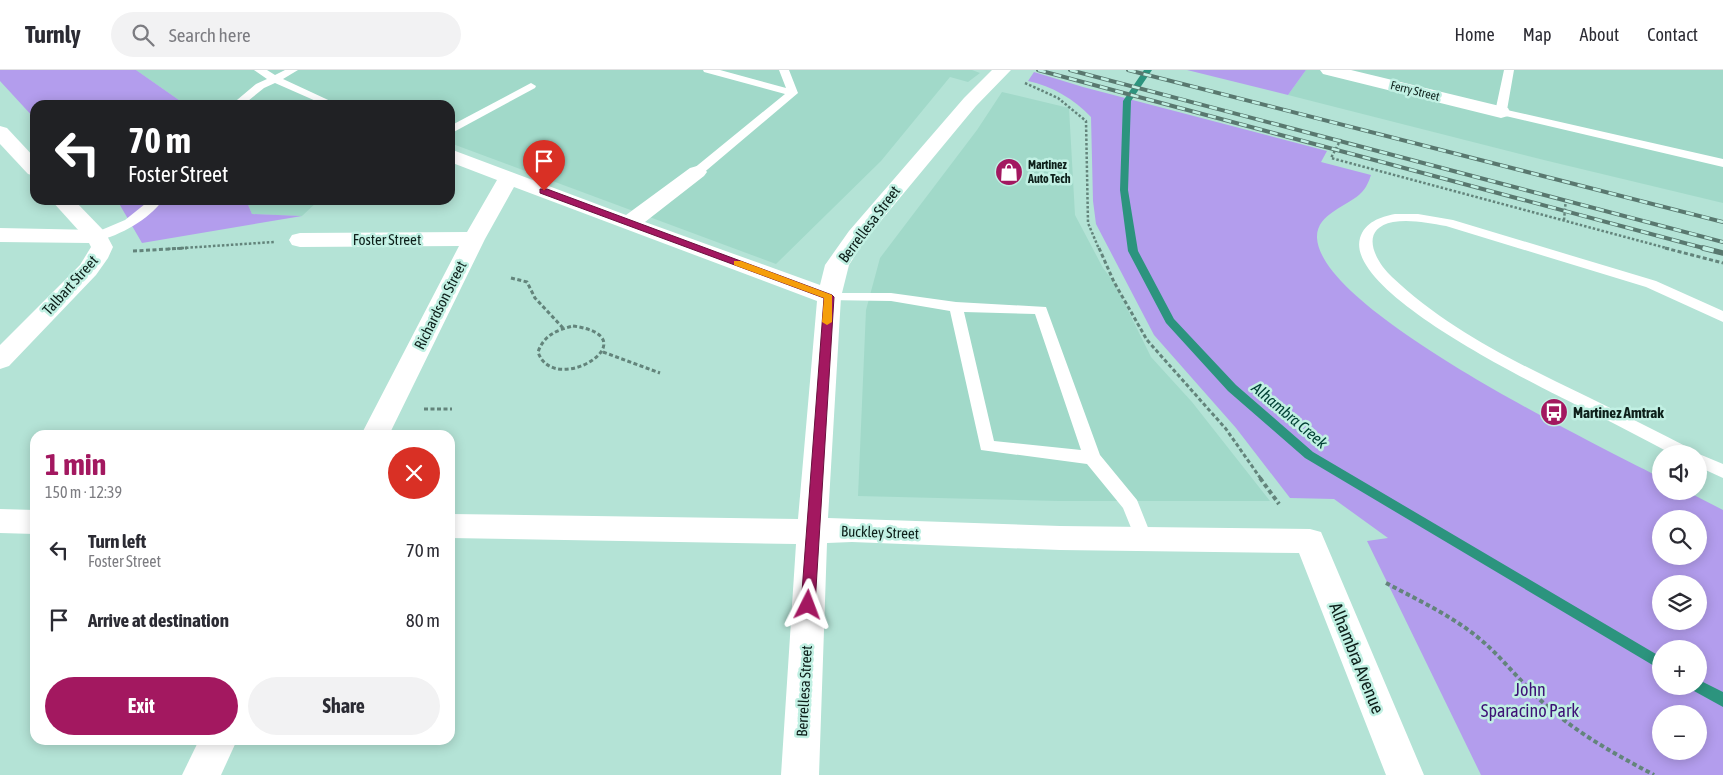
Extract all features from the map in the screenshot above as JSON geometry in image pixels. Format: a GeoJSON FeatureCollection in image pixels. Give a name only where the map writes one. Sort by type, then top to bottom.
{"type":"FeatureCollection","features":[{"type":"Feature","properties":{"kind":"street","name":"Ferry Street"},"geometry":{"type":"LineString","coordinates":[[1329,70],[1500,112]]}},
{"type":"Feature","properties":{"kind":"street","name":"Berrellesa Street"},"geometry":{"type":"LineString","coordinates":[[800,775],[812,530],[829,297],[838,265],[856,236],[970,102],[1011,76]]}},
{"type":"Feature","properties":{"kind":"street"},"geometry":{"type":"LineString","coordinates":[[0,132],[30,165]]}},
{"type":"Feature","properties":{"kind":"street"},"geometry":{"type":"LineString","coordinates":[[455,157],[628,224],[829,297]]}},
{"type":"Feature","properties":{"kind":"street"},"geometry":{"type":"LineString","coordinates":[[628,224],[697,172]]}},
{"type":"Feature","properties":{"kind":"street","name":"Richardson Street"},"geometry":{"type":"LineString","coordinates":[[378,430],[474,239],[510,178]]}},
{"type":"Feature","properties":{"kind":"street"},"geometry":{"type":"LineString","coordinates":[[67,205],[97,237]]}},
{"type":"Feature","properties":{"kind":"street"},"geometry":{"type":"LineString","coordinates":[[0,235],[97,237]]}},
{"type":"Feature","properties":{"kind":"street","name":"Talbart Street"},"geometry":{"type":"LineString","coordinates":[[0,360],[97,258],[102,247],[97,237]]}},
{"type":"Feature","properties":{"kind":"street","name":"Foster Street"},"geometry":{"type":"LineString","coordinates":[[300,240],[474,239]]}},
{"type":"Feature","properties":{"kind":"street"},"geometry":{"type":"LineString","coordinates":[[0,521],[30,522]]}},
{"type":"Feature","properties":{"kind":"street","name":"Buckley Street"},"geometry":{"type":"LineString","coordinates":[[455,526],[771,532],[812,530],[1144,540],[1310,541]]}},
{"type":"Feature","properties":{"kind":"street","name":"Alhambra Avenue"},"geometry":{"type":"LineString","coordinates":[[1310,541],[1405,775]]}},
{"type":"Feature","properties":{"kind":"street"},"geometry":{"type":"LineString","coordinates":[[201,775],[216,745]]}},
{"type":"Feature","properties":{"kind":"lane"},"geometry":{"type":"LineString","coordinates":[[259,70],[323,100]]}},
{"type":"Feature","properties":{"kind":"lane"},"geometry":{"type":"LineString","coordinates":[[242,100],[253,90],[273,78],[293,70]]}},
{"type":"Feature","properties":{"kind":"lane"},"geometry":{"type":"LineString","coordinates":[[708,70],[793,93]]}},
{"type":"Feature","properties":{"kind":"lane"},"geometry":{"type":"LineString","coordinates":[[784,70],[793,93]]}},
{"type":"Feature","properties":{"kind":"lane"},"geometry":{"type":"LineString","coordinates":[[1509,70],[1500,112],[1723,163]]}},
{"type":"Feature","properties":{"kind":"lane"},"geometry":{"type":"LineString","coordinates":[[455,129],[531,86]]}},
{"type":"Feature","properties":{"kind":"lane"},"geometry":{"type":"LineString","coordinates":[[697,172],[793,93]]}},
{"type":"Feature","properties":{"kind":"lane","name":"Talbart Street"},"geometry":{"type":"LineString","coordinates":[[97,237],[138,218],[152,205]]}},
{"type":"Feature","properties":{"kind":"lane"},"geometry":{"type":"LineString","coordinates":[[1669,445],[1497,358],[1444,324],[1404,294],[1374,265],[1365,247],[1366,237],[1371,229],[1395,218],[1424,219],[1448,223],[1651,284],[1707,308],[1723,317]]}},
{"type":"Feature","properties":{"kind":"lane"},"geometry":{"type":"LineString","coordinates":[[829,297],[891,296],[956,307],[1041,310],[1092,458],[1131,505],[1144,540]]}},
{"type":"Feature","properties":{"kind":"lane"},"geometry":{"type":"LineString","coordinates":[[956,307],[987,446],[1092,458]]}},
{"type":"Feature","properties":{"kind":"lane"},"geometry":{"type":"LineString","coordinates":[[1707,464],[1723,472]]}},
{"type":"Feature","properties":{"kind":"path"},"geometry":{"type":"LineString","coordinates":[[1011,76],[1053,95],[1076,109],[1086,121],[1088,223],[1114,282],[1147,340],[1226,429],[1279,504]]}},
{"type":"Feature","properties":{"kind":"path"},"geometry":{"type":"LineString","coordinates":[[1341,140],[1331,158],[1723,263]]}},
{"type":"Feature","properties":{"kind":"path"},"geometry":{"type":"LineString","coordinates":[[1564,220],[1566,198]]}},
{"type":"Feature","properties":{"kind":"path"},"geometry":{"type":"LineString","coordinates":[[127,252],[300,240]]}},
{"type":"Feature","properties":{"kind":"path"},"geometry":{"type":"LineString","coordinates":[[511,278],[527,282],[535,298],[563,328]]}},
{"type":"Feature","properties":{"kind":"path"},"geometry":{"type":"LineString","coordinates":[[584,326],[600,332],[604,338],[605,345],[602,352],[587,365],[559,369],[545,365],[540,359],[538,352],[544,338],[563,328],[584,326]]}},
{"type":"Feature","properties":{"kind":"path"},"geometry":{"type":"LineString","coordinates":[[602,352],[660,372]]}},
{"type":"Feature","properties":{"kind":"path"},"geometry":{"type":"LineString","coordinates":[[418,408],[452,410]]}},
{"type":"Feature","properties":{"kind":"path"},"geometry":{"type":"LineString","coordinates":[[1386,583],[1440,612],[1474,634],[1500,657],[1524,684],[1550,708],[1584,733],[1654,775]]}},
{"type":"Feature","properties":{"kind":"shaded area"},"geometry":{"type":"Polygon","coordinates":[[[136,70],[972,70],[980,73],[968,82],[950,77],[881,161],[776,264],[455,145],[455,100],[179,100],[136,70]]]}},
{"type":"Feature","properties":{"kind":"shaded area"},"geometry":{"type":"Polygon","coordinates":[[[1306,70],[1723,70],[1723,203],[1288,95],[1306,70]]]}},
{"type":"Feature","properties":{"kind":"shaded area"},"geometry":{"type":"Polygon","coordinates":[[[1002,92],[1069,108],[1075,215],[1103,268],[1114,282],[1151,357],[1192,402],[1270,501],[1059,501],[858,496],[866,310],[880,258],[977,130],[1002,92]]]}},
{"type":"Feature","properties":{"kind":"shaded area"},"geometry":{"type":"Polygon","coordinates":[[[248,205],[314,205],[302,216],[252,214],[248,205]]]}},
{"type":"Feature","properties":{"kind":"green space"},"geometry":{"type":"Polygon","coordinates":[[[0,70],[136,70],[179,100],[30,100],[30,114],[0,81],[0,70]]]}},
{"type":"Feature","properties":{"kind":"green space"},"geometry":{"type":"Polygon","coordinates":[[[1187,70],[1306,70],[1288,95],[1187,70]]]}},
{"type":"Feature","properties":{"kind":"green space","name":"John Sparacino Park"},"geometry":{"type":"Polygon","coordinates":[[[1034,72],[1083,87],[1327,151],[1321,162],[1371,175],[1362,192],[1327,216],[1318,229],[1317,238],[1330,268],[1363,302],[1410,337],[1466,373],[1580,437],[1652,473],[1652,500],[1704,500],[1723,510],[1723,775],[1481,775],[1367,541],[1388,538],[1334,499],[1290,498],[1236,428],[1154,335],[1096,224],[1093,201],[1091,117],[1077,104],[1046,86],[1028,81],[1034,72]]]}},
{"type":"Feature","properties":{"kind":"green space"},"geometry":{"type":"Polygon","coordinates":[[[120,205],[248,205],[252,214],[302,216],[142,243],[120,205]]]}},
{"type":"Feature","properties":{"kind":"waterway","name":"Alhambra Creek"},"geometry":{"type":"LineString","coordinates":[[1148,70],[1127,101],[1124,190],[1133,251],[1170,321],[1232,388],[1309,455],[1652,659]]}},
{"type":"Feature","properties":{"kind":"waterway","name":"Alhambra Creek"},"geometry":{"type":"LineString","coordinates":[[1707,691],[1723,700]]}},
{"type":"Feature","properties":{"kind":"railway"},"geometry":{"type":"LineString","coordinates":[[1038,70],[1707,249]]}},
{"type":"Feature","properties":{"kind":"railway"},"geometry":{"type":"LineString","coordinates":[[1070,70],[1723,242]]}},
{"type":"Feature","properties":{"kind":"railway"},"geometry":{"type":"LineString","coordinates":[[1128,70],[1723,222]]}},
{"type":"Feature","properties":{"kind":"railway"},"geometry":{"type":"LineString","coordinates":[[1703,248],[1707,249]]}},
{"type":"Feature","properties":{"kind":"railway"},"geometry":{"type":"LineString","coordinates":[[1707,249],[1723,253]]}},
{"type":"Feature","properties":{"kind":"slow traffic"},"geometry":{"type":"LineString","coordinates":[[737,263],[829,297],[827,322]]}},
{"type":"Feature","properties":{"kind":"place","name":"Martinez Auto Tech"},"geometry":{"type":"Point","coordinates":[1009,172]}},
{"type":"Feature","properties":{"kind":"place","name":"Martinez Amtrak"},"geometry":{"type":"Point","coordinates":[1554,412]}},
{"type":"Feature","properties":{"kind":"route"},"geometry":{"type":"LineString","coordinates":[[544,191],[628,224],[829,297],[808,605]]}}]}
